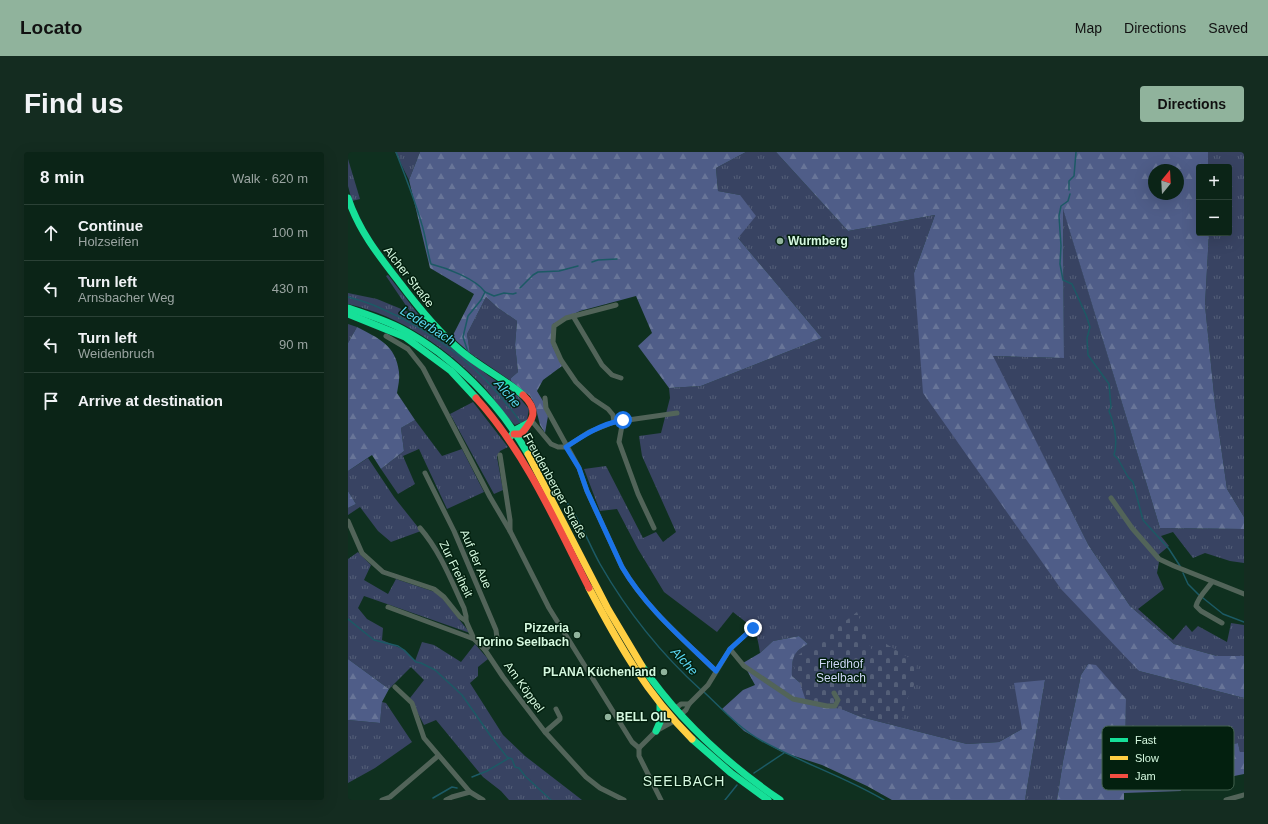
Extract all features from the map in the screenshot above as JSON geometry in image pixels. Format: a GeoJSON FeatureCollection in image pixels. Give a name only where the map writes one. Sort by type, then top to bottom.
{"type":"FeatureCollection","features":[{"type":"Feature","properties":{"kind":"main road","name":"Alcher Straße"},"geometry":{"type":"LineString","coordinates":[[348,198],[356,221],[367,241],[420,310],[438,331],[463,353],[519,392],[529,401],[532,405],[533,413],[529,423]]}},
{"type":"Feature","properties":{"kind":"main road","name":"Freudenberger Straße"},"geometry":{"type":"LineString","coordinates":[[348,308],[372,315],[410,332],[441,353],[483,393],[500,414],[615,635],[636,672],[660,705],[672,718],[726,770],[768,800]]}},
{"type":"Feature","properties":{"kind":"main road","name":"Freudenberger Straße"},"geometry":{"type":"LineString","coordinates":[[348,314],[370,321],[395,332],[417,344],[436,358],[479,400],[528,454],[617,626],[650,678],[678,712],[730,763],[763,789],[780,800]]}},
{"type":"Feature","properties":{"kind":"main road"},"geometry":{"type":"LineString","coordinates":[[511,436],[521,434],[521,430],[529,423]]}},
{"type":"Feature","properties":{"kind":"main road"},"geometry":{"type":"LineString","coordinates":[[657,728],[661,714],[660,705]]}},
{"type":"Feature","properties":{"kind":"main road"},"geometry":{"type":"LineString","coordinates":[[672,718],[678,712]]}},
{"type":"Feature","properties":{"kind":"street"},"geometry":{"type":"LineString","coordinates":[[614,422],[613,415],[608,409],[593,399],[576,382],[561,360],[553,342],[554,326],[566,318],[616,305]]}},
{"type":"Feature","properties":{"kind":"street"},"geometry":{"type":"LineString","coordinates":[[573,316],[602,365],[612,375],[621,378]]}},
{"type":"Feature","properties":{"kind":"street"},"geometry":{"type":"LineString","coordinates":[[386,336],[408,349],[423,368],[490,497],[510,530],[549,608],[632,742],[639,748]]}},
{"type":"Feature","properties":{"kind":"street"},"geometry":{"type":"LineString","coordinates":[[545,398],[546,408],[566,447],[579,468],[587,491],[627,576],[646,602],[659,616],[716,671]]}},
{"type":"Feature","properties":{"kind":"street"},"geometry":{"type":"LineString","coordinates":[[529,423],[551,444],[558,447],[566,447],[589,432],[614,422],[677,413]]}},
{"type":"Feature","properties":{"kind":"street"},"geometry":{"type":"LineString","coordinates":[[623,420],[619,442],[638,494],[654,528]]}},
{"type":"Feature","properties":{"kind":"street"},"geometry":{"type":"LineString","coordinates":[[500,455],[510,520],[510,530]]}},
{"type":"Feature","properties":{"kind":"street","name":"Auf der Aue"},"geometry":{"type":"LineString","coordinates":[[425,473],[454,531],[496,630],[496,638],[485,650]]}},
{"type":"Feature","properties":{"kind":"street"},"geometry":{"type":"LineString","coordinates":[[1111,498],[1132,528],[1159,559],[1244,594]]}},
{"type":"Feature","properties":{"kind":"street","name":"Am Köppel"},"geometry":{"type":"LineString","coordinates":[[348,521],[362,553],[374,565],[383,572],[423,585],[439,592],[460,617],[466,621],[474,639],[485,650],[503,677],[545,732],[586,777],[600,788],[624,800]]}},
{"type":"Feature","properties":{"kind":"street","name":"Zur Freiheit"},"geometry":{"type":"LineString","coordinates":[[420,528],[430,540],[441,559],[464,608],[466,621]]}},
{"type":"Feature","properties":{"kind":"street"},"geometry":{"type":"LineString","coordinates":[[1212,582],[1199,599],[1196,606],[1201,611],[1222,623]]}},
{"type":"Feature","properties":{"kind":"street"},"geometry":{"type":"LineString","coordinates":[[388,607],[474,639]]}},
{"type":"Feature","properties":{"kind":"street"},"geometry":{"type":"LineString","coordinates":[[678,712],[686,710],[689,704],[711,681],[730,649],[753,628]]}},
{"type":"Feature","properties":{"kind":"street"},"geometry":{"type":"LineString","coordinates":[[730,649],[744,666],[794,699],[818,705],[834,706],[838,700],[834,693]]}},
{"type":"Feature","properties":{"kind":"street"},"geometry":{"type":"LineString","coordinates":[[395,687],[412,703],[424,738],[438,756],[470,792],[483,800]]}},
{"type":"Feature","properties":{"kind":"street"},"geometry":{"type":"LineString","coordinates":[[545,732],[560,719],[556,709]]}},
{"type":"Feature","properties":{"kind":"street"},"geometry":{"type":"LineString","coordinates":[[660,800],[639,756],[639,748],[657,728],[672,718]]}},
{"type":"Feature","properties":{"kind":"street"},"geometry":{"type":"LineString","coordinates":[[382,800],[390,797],[438,756]]}},
{"type":"Feature","properties":{"kind":"street"},"geometry":{"type":"LineString","coordinates":[[446,800],[470,792]]}},
{"type":"Feature","properties":{"kind":"street"},"geometry":{"type":"LineString","coordinates":[[1226,800],[1244,795]]}},
{"type":"Feature","properties":{"kind":"green space"},"geometry":{"type":"Polygon","coordinates":[[[395,152],[420,152],[409,180],[395,152]]]}},
{"type":"Feature","properties":{"kind":"green space"},"geometry":{"type":"Polygon","coordinates":[[[420,152],[746,152],[716,168],[718,191],[740,195],[756,216],[738,238],[822,338],[701,386],[669,388],[638,346],[652,333],[636,296],[580,311],[553,324],[552,345],[562,366],[543,380],[537,391],[543,401],[548,416],[545,433],[540,425],[535,405],[530,396],[511,381],[511,378],[518,372],[515,345],[517,321],[498,308],[486,297],[467,334],[470,353],[452,337],[474,294],[430,268],[409,180],[420,152]]]}},
{"type":"Feature","properties":{"kind":"green space"},"geometry":{"type":"Polygon","coordinates":[[[746,152],[776,152],[848,231],[935,215],[914,273],[1139,671],[1244,698],[1244,752],[1240,752],[1238,743],[1234,744],[1234,726],[1126,726],[1126,699],[1088,664],[1081,675],[1063,761],[1057,800],[1025,800],[1045,680],[1022,729],[999,742],[967,744],[861,717],[837,707],[804,686],[792,676],[792,665],[795,653],[808,644],[799,636],[773,641],[760,653],[755,633],[745,621],[733,612],[717,632],[664,592],[638,549],[617,509],[600,511],[584,469],[606,466],[643,538],[656,532],[663,542],[676,532],[642,456],[639,436],[661,433],[670,398],[669,388],[701,386],[822,338],[738,238],[740,195],[718,191],[716,168],[746,152]]]}},
{"type":"Feature","properties":{"kind":"green space"},"geometry":{"type":"Polygon","coordinates":[[[776,152],[1208,152],[1208,164],[1196,164],[1196,236],[1209,236],[1205,305],[1215,404],[1227,489],[1244,517],[1244,529],[1160,528],[1063,209],[1064,358],[993,356],[1089,546],[1130,606],[1174,644],[1217,656],[1244,656],[1244,698],[1139,671],[1061,589],[923,393],[914,273],[935,215],[848,231],[776,152]]]}},
{"type":"Feature","properties":{"kind":"green space"},"geometry":{"type":"Polygon","coordinates":[[[1208,152],[1244,152],[1244,517],[1227,489],[1215,404],[1205,305],[1209,236],[1232,236],[1232,164],[1208,164],[1208,152]]]}},
{"type":"Feature","properties":{"kind":"green space"},"geometry":{"type":"Polygon","coordinates":[[[348,159],[360,199],[352,201],[348,186],[348,159]]]}},
{"type":"Feature","properties":{"kind":"green space"},"geometry":{"type":"Polygon","coordinates":[[[1063,208],[1160,528],[1244,529],[1244,563],[1230,561],[1205,553],[1193,558],[1173,532],[1161,536],[1169,546],[1157,556],[1159,562],[1157,573],[1164,589],[1138,609],[1173,640],[1186,625],[1192,632],[1198,626],[1227,642],[1231,623],[1244,625],[1244,656],[1217,656],[1174,644],[1130,606],[1089,546],[992,356],[1064,358],[1063,208]]]}},
{"type":"Feature","properties":{"kind":"green space"},"geometry":{"type":"Polygon","coordinates":[[[388,275],[435,334],[489,376],[518,396],[529,409],[527,420],[515,425],[492,396],[470,373],[455,359],[422,335],[405,325],[368,309],[348,304],[348,293],[377,299],[411,313],[386,276],[388,275]]]}},
{"type":"Feature","properties":{"kind":"green space"},"geometry":{"type":"Polygon","coordinates":[[[486,297],[498,308],[517,321],[515,345],[518,372],[511,378],[511,381],[470,353],[467,334],[486,297]]]}},
{"type":"Feature","properties":{"kind":"green space"},"geometry":{"type":"Polygon","coordinates":[[[348,324],[357,327],[348,343],[348,324]]]}},
{"type":"Feature","properties":{"kind":"green space"},"geometry":{"type":"Polygon","coordinates":[[[357,327],[379,339],[394,355],[399,375],[397,393],[415,420],[401,428],[404,451],[381,469],[372,455],[348,471],[348,343],[357,327]]]}},
{"type":"Feature","properties":{"kind":"green space"},"geometry":{"type":"Polygon","coordinates":[[[473,402],[508,447],[500,451],[497,457],[503,490],[494,494],[450,414],[473,402]]]}},
{"type":"Feature","properties":{"kind":"green space"},"geometry":{"type":"Polygon","coordinates":[[[415,420],[442,456],[462,449],[484,492],[447,509],[419,449],[403,456],[415,484],[398,494],[381,469],[404,451],[401,428],[415,420]]]}},
{"type":"Feature","properties":{"kind":"green space"},"geometry":{"type":"Polygon","coordinates":[[[368,458],[394,497],[421,531],[391,542],[378,531],[360,507],[348,515],[348,508],[356,504],[348,491],[348,471],[368,458]]]}},
{"type":"Feature","properties":{"kind":"green space"},"geometry":{"type":"Polygon","coordinates":[[[348,491],[356,504],[348,508],[348,491]]]}},
{"type":"Feature","properties":{"kind":"green space"},"geometry":{"type":"Polygon","coordinates":[[[358,552],[371,565],[364,580],[388,594],[396,579],[438,593],[470,633],[364,596],[358,608],[367,619],[383,628],[382,640],[405,650],[415,661],[422,642],[434,645],[461,662],[475,644],[488,659],[478,667],[478,676],[470,683],[503,735],[525,756],[582,800],[509,800],[501,791],[483,777],[436,720],[424,725],[410,698],[424,680],[411,667],[389,689],[348,659],[348,559],[358,552]]]}},
{"type":"Feature","properties":{"kind":"green space","name":"Friedhof Seelbach"},"geometry":{"type":"Polygon","coordinates":[[[857,612],[872,652],[883,642],[917,663],[915,683],[906,701],[901,726],[853,712],[806,701],[794,666],[797,656],[857,612]]]}},
{"type":"Feature","properties":{"kind":"green space"},"geometry":{"type":"Polygon","coordinates":[[[799,636],[808,644],[799,650],[794,657],[792,676],[804,686],[837,707],[861,717],[967,744],[999,742],[1022,729],[1014,683],[1045,680],[1025,800],[892,800],[867,786],[822,765],[782,752],[744,731],[722,709],[743,690],[755,685],[743,663],[760,653],[773,641],[799,636]]]}},
{"type":"Feature","properties":{"kind":"green space"},"geometry":{"type":"Polygon","coordinates":[[[348,659],[389,689],[382,702],[380,723],[348,720],[348,659]]]}},
{"type":"Feature","properties":{"kind":"green space"},"geometry":{"type":"Polygon","coordinates":[[[1088,664],[1096,665],[1126,699],[1126,726],[1102,726],[1102,790],[1181,791],[1124,793],[1124,800],[1057,800],[1063,761],[1081,675],[1088,664]]]}},
{"type":"Feature","properties":{"kind":"green space"},"geometry":{"type":"Polygon","coordinates":[[[382,702],[386,703],[412,742],[375,768],[348,783],[348,720],[380,723],[382,702]]]}},
{"type":"Feature","properties":{"kind":"green space"},"geometry":{"type":"Polygon","coordinates":[[[1238,743],[1240,752],[1244,752],[1244,774],[1234,776],[1234,744],[1238,743]]]}},
{"type":"Feature","properties":{"kind":"waterway","name":"Alche"},"geometry":{"type":"LineString","coordinates":[[396,152],[419,216],[431,264],[453,271],[468,278],[481,287],[485,292],[481,300],[468,316],[463,337],[468,352]]}},
{"type":"Feature","properties":{"kind":"waterway"},"geometry":{"type":"LineString","coordinates":[[1069,190],[1069,181],[1074,176],[1076,152]]}},
{"type":"Feature","properties":{"kind":"waterway"},"geometry":{"type":"LineString","coordinates":[[1070,194],[1068,201],[1061,206],[1059,216],[1061,246],[1060,264],[1063,280],[1072,284],[1090,327],[1087,338],[1088,355],[1109,384],[1111,407],[1109,411],[1116,438],[1114,455],[1118,459],[1128,477],[1133,482],[1143,520],[1169,549],[1180,566]]}},
{"type":"Feature","properties":{"kind":"waterway"},"geometry":{"type":"LineString","coordinates":[[592,262],[598,260],[617,259]]}},
{"type":"Feature","properties":{"kind":"waterway"},"geometry":{"type":"LineString","coordinates":[[520,288],[538,272],[559,271],[578,266]]}},
{"type":"Feature","properties":{"kind":"waterway"},"geometry":{"type":"LineString","coordinates":[[485,292],[494,296],[504,293],[516,293]]}},
{"type":"Feature","properties":{"kind":"waterway","name":"Lederbach"},"geometry":{"type":"LineString","coordinates":[[348,297],[360,300],[401,318],[440,341],[459,355],[492,387],[521,423]]}},
{"type":"Feature","properties":{"kind":"waterway","name":"Alche"},"geometry":{"type":"LineString","coordinates":[[527,431],[549,478],[576,516],[600,564],[621,598],[658,646],[701,690]]}},
{"type":"Feature","properties":{"kind":"waterway"},"geometry":{"type":"LineString","coordinates":[[1183,573],[1188,584],[1199,595]]}},
{"type":"Feature","properties":{"kind":"waterway"},"geometry":{"type":"LineString","coordinates":[[1203,598],[1223,614],[1244,622]]}},
{"type":"Feature","properties":{"kind":"waterway"},"geometry":{"type":"LineString","coordinates":[[348,619],[374,640],[398,646],[416,662],[435,670],[462,695],[507,757],[512,759],[515,767],[519,768],[525,776],[551,800]]}},
{"type":"Feature","properties":{"kind":"waterway","name":"Alche"},"geometry":{"type":"LineString","coordinates":[[704,692],[739,725],[762,741],[854,784],[884,800]]}},
{"type":"Feature","properties":{"kind":"waterway"},"geometry":{"type":"LineString","coordinates":[[754,773],[784,753]]}},
{"type":"Feature","properties":{"kind":"waterway"},"geometry":{"type":"LineString","coordinates":[[472,777],[487,771],[509,758]]}},
{"type":"Feature","properties":{"kind":"waterway"},"geometry":{"type":"LineString","coordinates":[[725,800],[737,785]]}},
{"type":"Feature","properties":{"kind":"waterway"},"geometry":{"type":"LineString","coordinates":[[433,798],[452,787],[457,788]]}},
{"type":"Feature","properties":{"kind":"traffic: fast"},"geometry":{"type":"LineString","coordinates":[[348,198],[370,243],[428,318],[461,351],[523,395]]}},
{"type":"Feature","properties":{"kind":"traffic: fast"},"geometry":{"type":"LineString","coordinates":[[348,308],[375,317],[402,329],[421,340],[457,367],[474,383],[504,417],[528,454]]}},
{"type":"Feature","properties":{"kind":"traffic: fast"},"geometry":{"type":"LineString","coordinates":[[348,314],[405,337],[451,371],[476,398]]}},
{"type":"Feature","properties":{"kind":"traffic: fast"},"geometry":{"type":"LineString","coordinates":[[511,436],[517,429],[530,422]]}},
{"type":"Feature","properties":{"kind":"traffic: fast"},"geometry":{"type":"LineString","coordinates":[[642,666],[672,705],[722,756],[780,800]]}},
{"type":"Feature","properties":{"kind":"traffic: fast"},"geometry":{"type":"LineString","coordinates":[[656,731],[660,722],[660,705]]}},
{"type":"Feature","properties":{"kind":"traffic: fast"},"geometry":{"type":"LineString","coordinates":[[692,739],[731,773],[768,800]]}},
{"type":"Feature","properties":{"kind":"traffic: slow"},"geometry":{"type":"LineString","coordinates":[[528,454],[608,609],[642,666]]}},
{"type":"Feature","properties":{"kind":"traffic: slow"},"geometry":{"type":"LineString","coordinates":[[589,588],[634,668],[661,704],[692,739]]}},
{"type":"Feature","properties":{"kind":"traffic: jam"},"geometry":{"type":"LineString","coordinates":[[514,434],[521,434],[532,419],[533,410],[528,400],[523,395]]}},
{"type":"Feature","properties":{"kind":"traffic: jam"},"geometry":{"type":"LineString","coordinates":[[476,398],[494,419],[525,465],[539,489],[589,588]]}},
{"type":"Feature","properties":{"kind":"place","name":"Wurmberg"},"geometry":{"type":"Point","coordinates":[780,241]}},
{"type":"Feature","properties":{"kind":"place","name":"Pizzeria Torino Seelbach"},"geometry":{"type":"Point","coordinates":[577,635]}},
{"type":"Feature","properties":{"kind":"place","name":"PLANA Küchenland"},"geometry":{"type":"Point","coordinates":[664,672]}},
{"type":"Feature","properties":{"kind":"place","name":"BELL OIL"},"geometry":{"type":"Point","coordinates":[608,717]}},
{"type":"Feature","properties":{"kind":"district","name":"SEELBACH"},"geometry":{"type":"Point","coordinates":[684,781]}},
{"type":"Feature","properties":{"kind":"route"},"geometry":{"type":"LineString","coordinates":[[623,420],[589,432],[566,447],[579,468],[587,491],[627,576],[646,602],[659,616],[716,671],[730,649],[753,628]]}}]}
